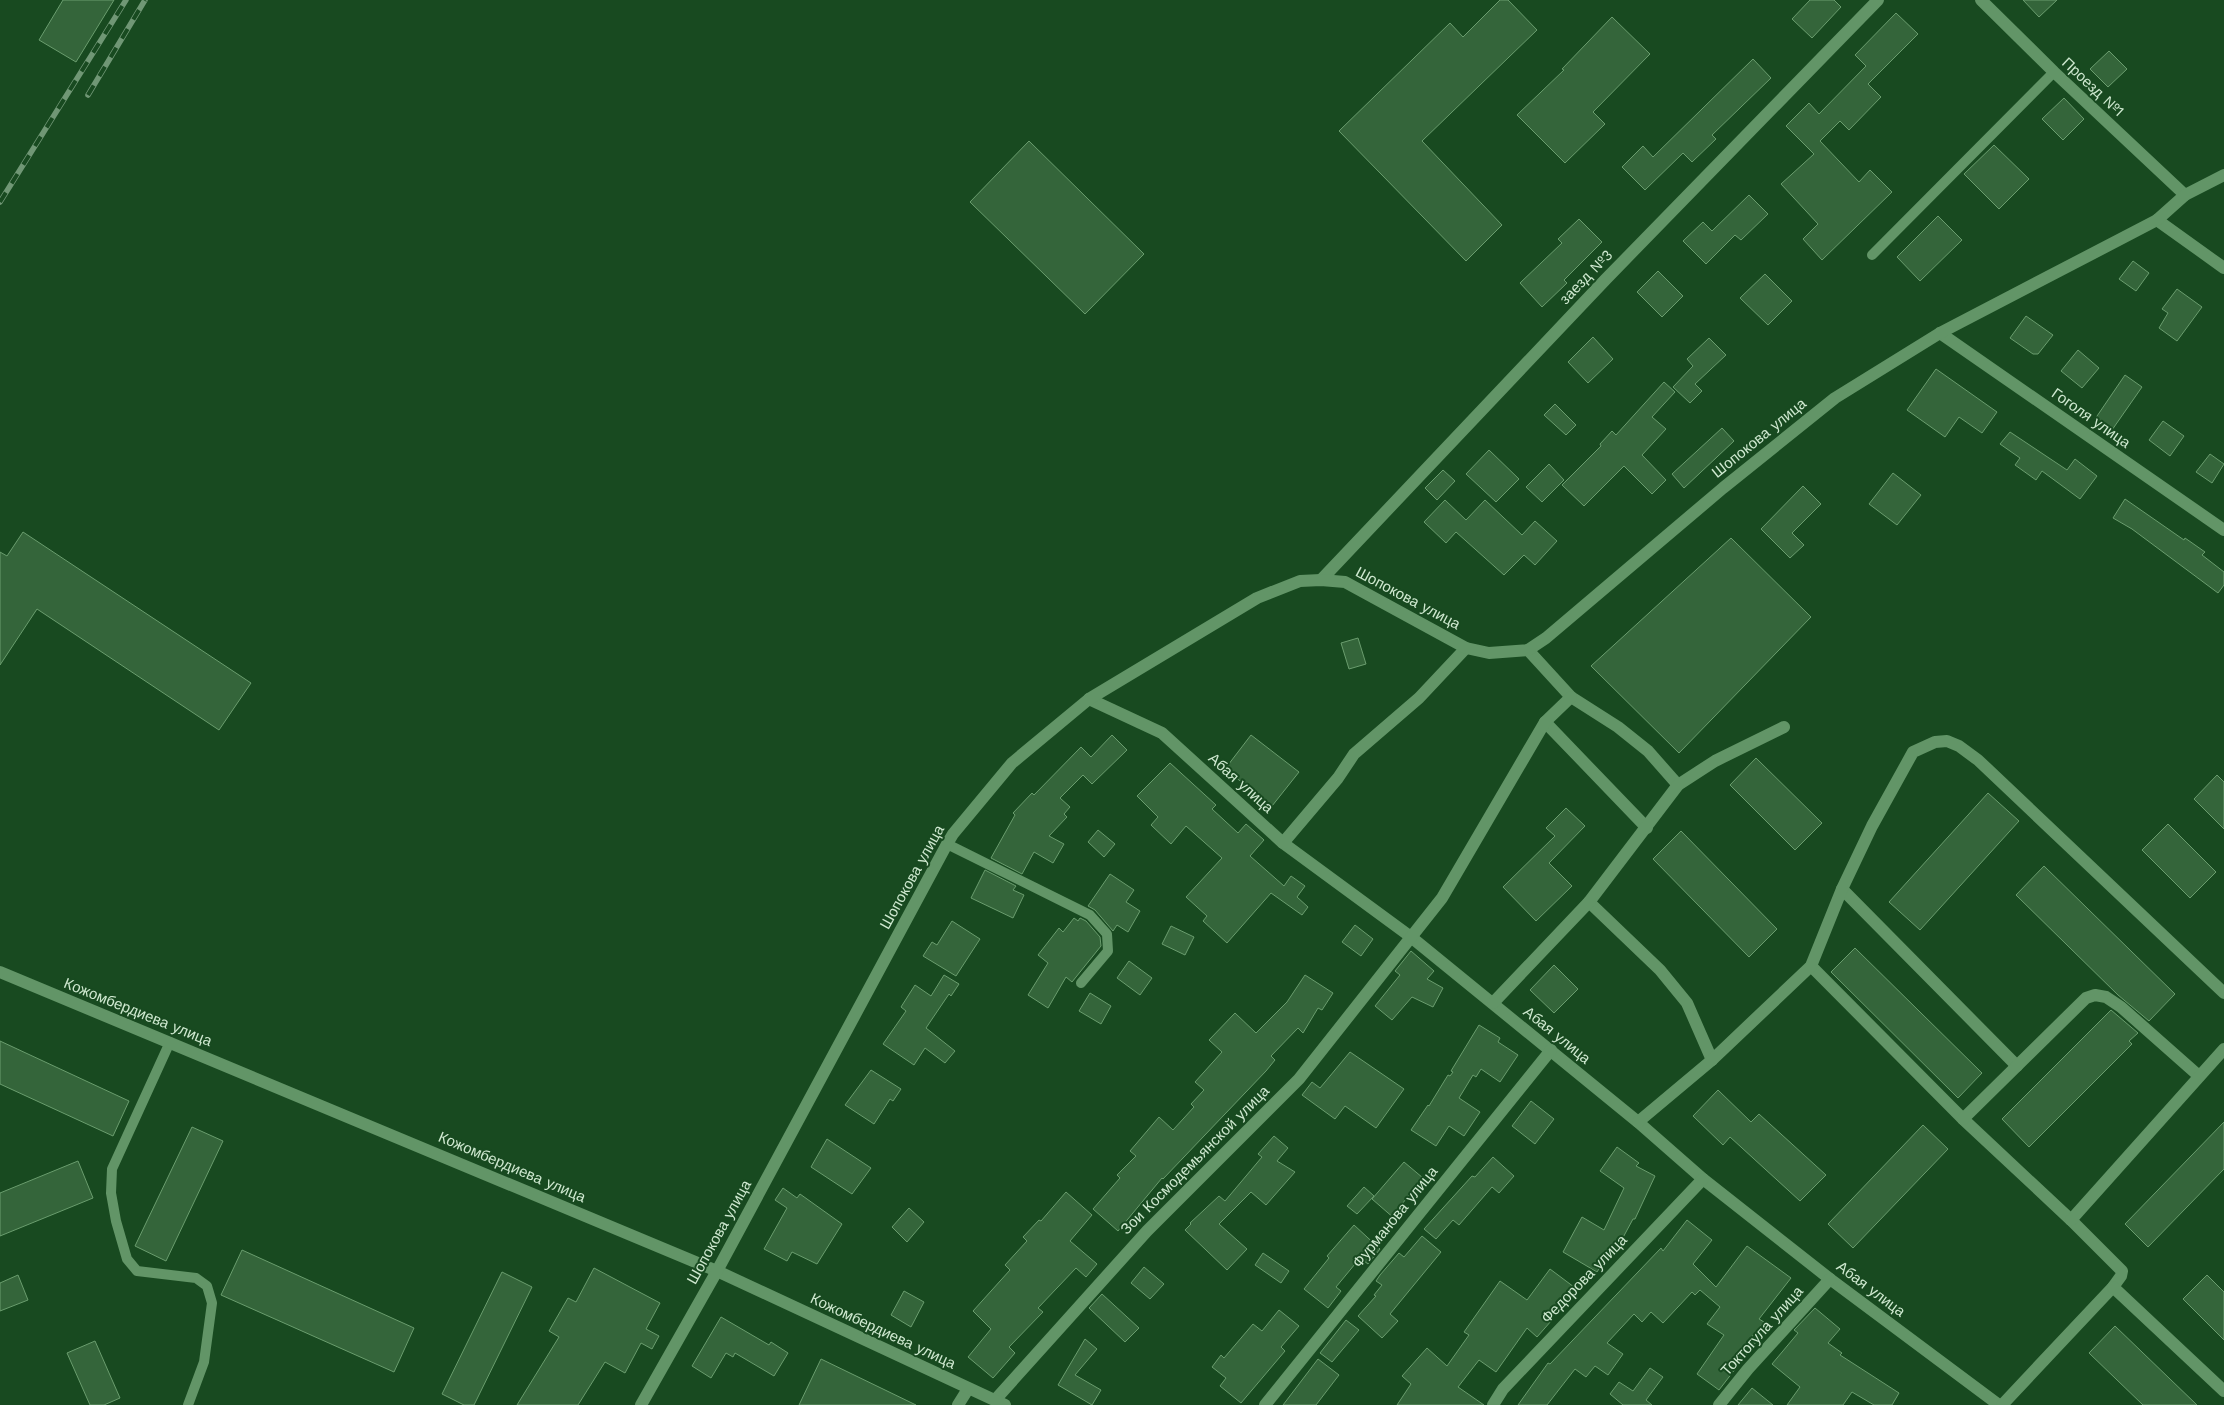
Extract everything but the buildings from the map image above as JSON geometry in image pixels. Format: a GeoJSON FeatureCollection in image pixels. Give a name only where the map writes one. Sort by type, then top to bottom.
{"type":"FeatureCollection","features":[{"type":"Feature","properties":{"kind":"street","name":"заезд №3"},"geometry":{"type":"LineString","coordinates":[[1322,580],[1619,265],[1878,0]]}},
{"type":"Feature","properties":{"kind":"street","name":"Проезд №1"},"geometry":{"type":"LineString","coordinates":[[1981,0],[2054,72],[2185,195]]}},
{"type":"Feature","properties":{"kind":"street","name":"Шопокова улица"},"geometry":{"type":"LineString","coordinates":[[641,1405],[717,1271],[953,834],[1012,763],[1090,699],[1257,598],[1300,581],[1345,582],[1466,648],[1489,652],[1528,650],[1546,638],[1723,488],[1834,398],[1940,333],[2157,220],[2185,195],[2224,175]]}},
{"type":"Feature","properties":{"kind":"street"},"geometry":{"type":"LineString","coordinates":[[2157,220],[2224,268]]}},
{"type":"Feature","properties":{"kind":"street","name":"Гоголя улица"},"geometry":{"type":"LineString","coordinates":[[1940,333],[2224,530]]}},
{"type":"Feature","properties":{"kind":"street"},"geometry":{"type":"LineString","coordinates":[[1284,843],[1338,778],[1354,754],[1419,698],[1466,648]]}},
{"type":"Feature","properties":{"kind":"street"},"geometry":{"type":"LineString","coordinates":[[1528,650],[1571,697],[1618,727],[1648,751],[1678,785]]}},
{"type":"Feature","properties":{"kind":"street","name":"Зои Космодемьянской улица"},"geometry":{"type":"LineString","coordinates":[[1000,1403],[1147,1231],[1299,1079],[1442,898],[1545,722],[1571,697]]}},
{"type":"Feature","properties":{"kind":"street","name":"Абая улица"},"geometry":{"type":"LineString","coordinates":[[1090,699],[1162,733],[1284,843],[1411,937],[1638,1122],[1703,1179],[1830,1279],[2000,1405]]}},
{"type":"Feature","properties":{"kind":"street"},"geometry":{"type":"LineString","coordinates":[[1545,722],[1647,828]]}},
{"type":"Feature","properties":{"kind":"street"},"geometry":{"type":"LineString","coordinates":[[1493,1003],[1589,902],[1678,785],[1715,762],[1784,727]]}},
{"type":"Feature","properties":{"kind":"street"},"geometry":{"type":"LineString","coordinates":[[1638,1122],[1712,1060],[1811,966],[1842,889],[1872,826],[1913,752],[1929,744],[1947,742],[1959,746],[1978,760],[2224,993]]}},
{"type":"Feature","properties":{"kind":"street"},"geometry":{"type":"LineString","coordinates":[[1842,889],[2017,1066]]}},
{"type":"Feature","properties":{"kind":"street"},"geometry":{"type":"LineString","coordinates":[[1589,902],[1660,970],[1686,1003],[1712,1060]]}},
{"type":"Feature","properties":{"kind":"street"},"geometry":{"type":"LineString","coordinates":[[1811,966],[1963,1119],[2071,1220],[2120,1269],[2121,1276],[2113,1287],[2000,1405]]}},
{"type":"Feature","properties":{"kind":"street","name":"Кожомбердиева улица"},"geometry":{"type":"LineString","coordinates":[[0,972],[717,1271],[1000,1403]]}},
{"type":"Feature","properties":{"kind":"street"},"geometry":{"type":"LineString","coordinates":[[1963,1119],[2086,998],[2095,995],[2106,997],[2121,1008],[2199,1076]]}},
{"type":"Feature","properties":{"kind":"street"},"geometry":{"type":"LineString","coordinates":[[2071,1220],[2224,1048]]}},
{"type":"Feature","properties":{"kind":"street","name":"Фурманова улица"},"geometry":{"type":"LineString","coordinates":[[1265,1405],[1551,1050]]}},
{"type":"Feature","properties":{"kind":"street","name":"Федорова улица"},"geometry":{"type":"LineString","coordinates":[[1493,1405],[1503,1388],[1703,1179]]}},
{"type":"Feature","properties":{"kind":"street","name":"Токтогула улица"},"geometry":{"type":"LineString","coordinates":[[1719,1405],[1748,1369],[1830,1279]]}},
{"type":"Feature","properties":{"kind":"street"},"geometry":{"type":"LineString","coordinates":[[2113,1287],[2224,1391]]}},
{"type":"Feature","properties":{"kind":"street"},"geometry":{"type":"LineString","coordinates":[[958,1405],[968,1389]]}},
{"type":"Feature","properties":{"kind":"lane"},"geometry":{"type":"LineString","coordinates":[[1872,255],[2054,72]]}},
{"type":"Feature","properties":{"kind":"lane"},"geometry":{"type":"LineString","coordinates":[[947,844],[1090,915],[1107,934],[1108,951],[1081,983]]}},
{"type":"Feature","properties":{"kind":"lane"},"geometry":{"type":"LineString","coordinates":[[170,1042],[112,1169],[111,1193],[126,1259],[137,1271],[196,1278],[207,1286],[212,1303],[204,1362],[188,1405]]}},
{"type":"Feature","properties":{"kind":"railway"},"geometry":{"type":"LineString","coordinates":[[0,202],[126,0]]}},
{"type":"Feature","properties":{"kind":"railway"},"geometry":{"type":"LineString","coordinates":[[88,95],[145,0]]}}]}
